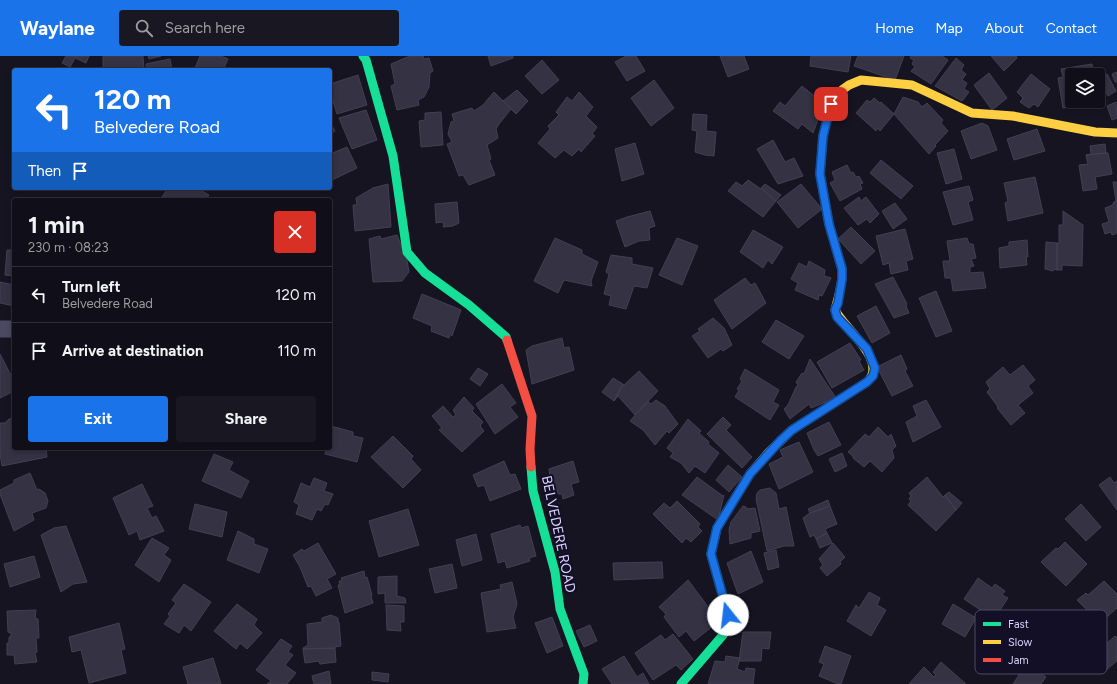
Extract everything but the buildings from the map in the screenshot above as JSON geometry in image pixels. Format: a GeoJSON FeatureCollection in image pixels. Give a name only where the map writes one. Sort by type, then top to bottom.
{"type":"FeatureCollection","features":[{"type":"Feature","properties":{"kind":"street","name":"BELVEDERE ROAD"},"geometry":{"type":"LineString","coordinates":[[363,56],[366,60],[393,156],[407,252],[425,273],[469,305],[506,337],[532,416],[530,449],[533,491],[556,572],[560,609],[584,674],[583,684]]}},
{"type":"Feature","properties":{"kind":"street"},"geometry":{"type":"LineString","coordinates":[[681,684],[723,635],[728,626],[728,615],[711,554],[717,528],[750,474],[769,452],[792,430],[867,382],[873,376],[875,368],[867,349],[837,317],[835,310],[838,303],[842,269],[829,224],[820,174],[823,136],[831,104],[842,90],[861,80],[912,85],[972,113],[1013,116],[1095,132],[1117,133]]}},
{"type":"Feature","properties":{"kind":"street"},"geometry":{"type":"LineString","coordinates":[[0,329],[12,329]]}},
{"type":"Feature","properties":{"kind":"traffic: fast"},"geometry":{"type":"LineString","coordinates":[[363,56],[366,60],[393,156],[407,252],[425,273],[469,305],[506,337],[507,340]]}},
{"type":"Feature","properties":{"kind":"traffic: fast"},"geometry":{"type":"LineString","coordinates":[[838,95],[831,104],[823,136],[820,174],[829,224],[842,269],[839,295]]}},
{"type":"Feature","properties":{"kind":"traffic: fast"},"geometry":{"type":"LineString","coordinates":[[531,467],[533,491],[555,572],[560,609],[584,674],[583,684]]}},
{"type":"Feature","properties":{"kind":"traffic: fast"},"geometry":{"type":"LineString","coordinates":[[681,684],[723,635],[728,626],[728,615],[711,554],[717,528],[732,503]]}},
{"type":"Feature","properties":{"kind":"traffic: slow"},"geometry":{"type":"LineString","coordinates":[[838,95],[849,85],[861,80],[912,85],[972,113],[1013,116],[1095,132],[1117,133]]}},
{"type":"Feature","properties":{"kind":"traffic: slow"},"geometry":{"type":"LineString","coordinates":[[732,503],[750,474],[769,452],[792,430],[867,382],[872,374],[873,365],[869,355],[835,310],[839,295]]}},
{"type":"Feature","properties":{"kind":"traffic: jam"},"geometry":{"type":"LineString","coordinates":[[507,340],[532,416],[530,449],[531,467]]}},
{"type":"Feature","properties":{"kind":"route"},"geometry":{"type":"LineString","coordinates":[[728,615],[711,554],[717,528],[750,474],[769,452],[792,430],[867,382],[873,376],[875,368],[867,349],[837,317],[835,310],[838,303],[842,269],[829,224],[820,174],[823,136],[831,104]]}}]}
